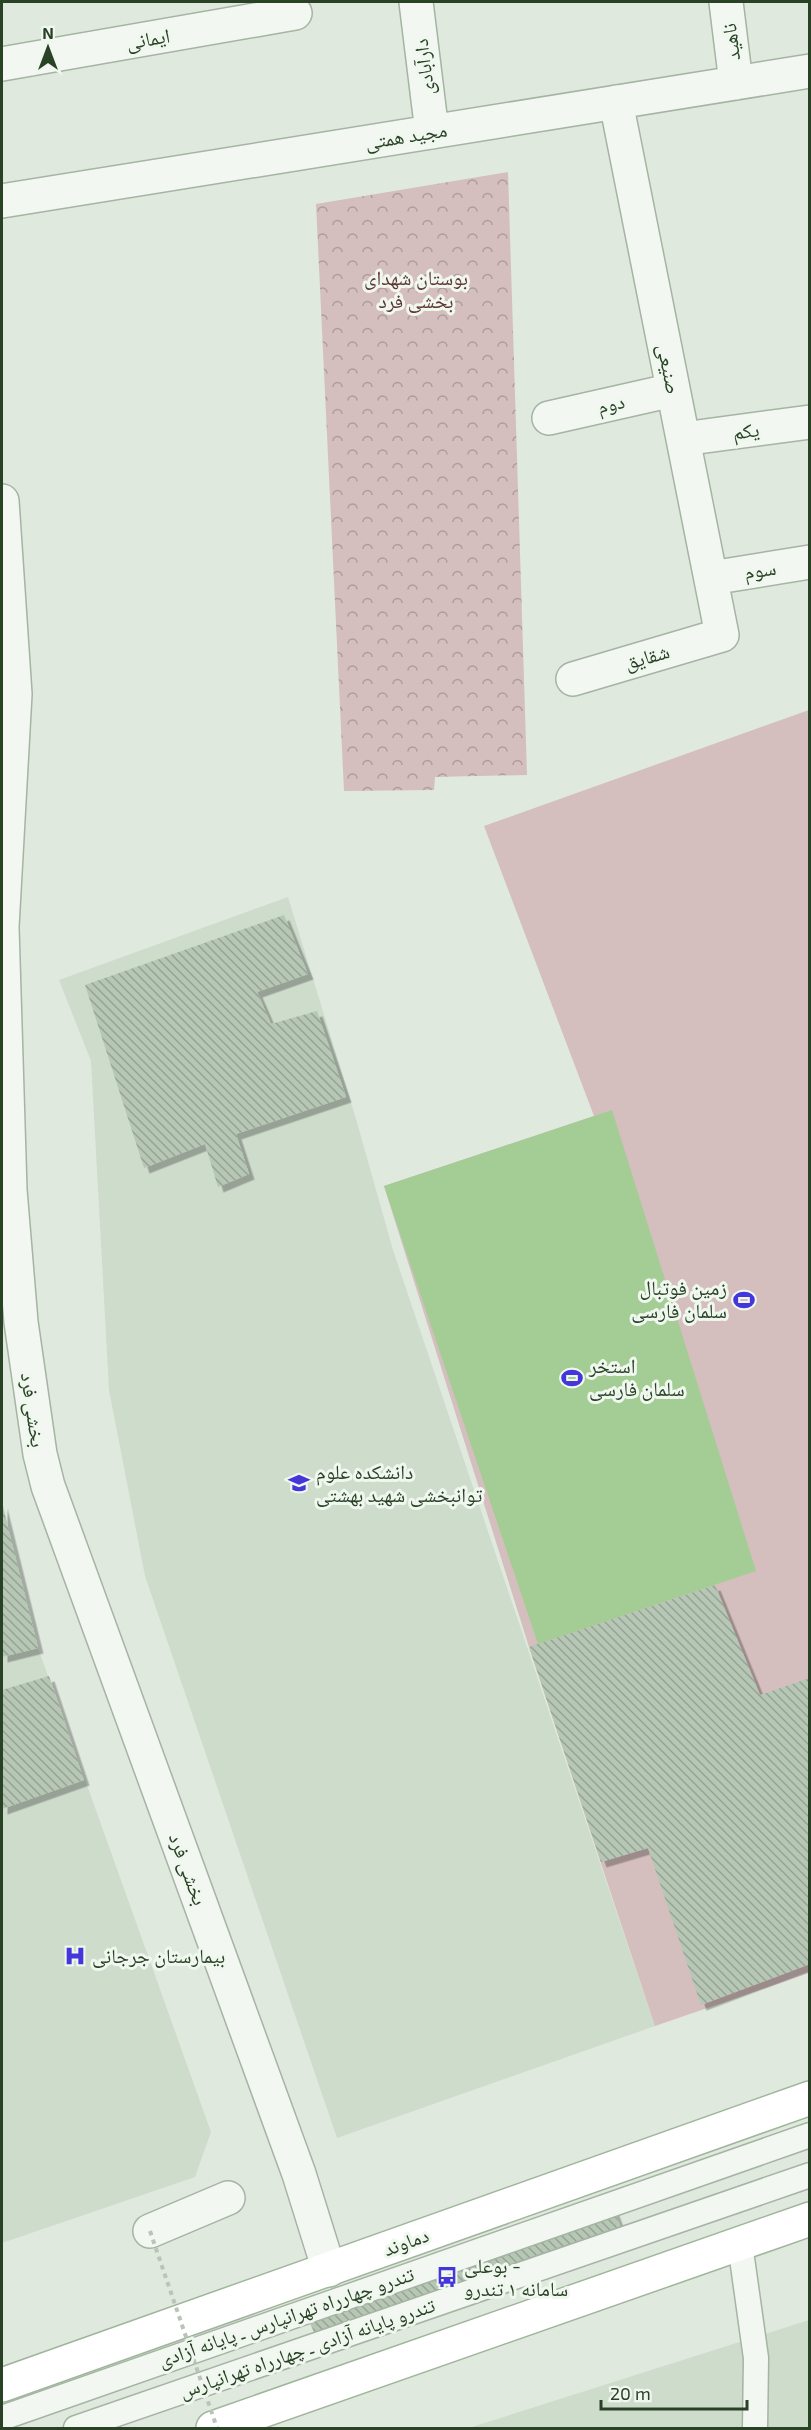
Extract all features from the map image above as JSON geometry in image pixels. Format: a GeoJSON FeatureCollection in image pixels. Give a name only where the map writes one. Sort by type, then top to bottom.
{"type":"FeatureCollection","features":[{"type":"Feature","properties":{"kind":"main road","name":"دماوند"},"geometry":{"type":"LineString","coordinates":[[2,2385],[810,2098]]}},
{"type":"Feature","properties":{"kind":"main road"},"geometry":{"type":"LineString","coordinates":[[215,2428],[810,2219]]}},
{"type":"Feature","properties":{"kind":"street","name":"دارآبادی"},"geometry":{"type":"LineString","coordinates":[[416,2],[432,132]]}},
{"type":"Feature","properties":{"kind":"street","name":"ناهید"},"geometry":{"type":"LineString","coordinates":[[726,2],[736,83]]}},
{"type":"Feature","properties":{"kind":"street","name":"ایمانی"},"geometry":{"type":"LineString","coordinates":[[2,64],[295,13]]}},
{"type":"Feature","properties":{"kind":"street","name":"مجید همتی"},"geometry":{"type":"LineString","coordinates":[[2,201],[810,71]]}},
{"type":"Feature","properties":{"kind":"street","name":"صنیعی"},"geometry":{"type":"LineString","coordinates":[[616,102],[722,635]]}},
{"type":"Feature","properties":{"kind":"street","name":"دوم"},"geometry":{"type":"LineString","coordinates":[[549,418],[673,390]]}},
{"type":"Feature","properties":{"kind":"street","name":"یکم"},"geometry":{"type":"LineString","coordinates":[[683,440],[810,422]]}},
{"type":"Feature","properties":{"kind":"street","name":"بخشی فرد"},"geometry":{"type":"LineString","coordinates":[[2,501],[8,694],[2,927],[10,1190],[21,1322],[39,1454],[48,1486],[299,2174],[329,2270]]}},
{"type":"Feature","properties":{"kind":"street","name":"سوم"},"geometry":{"type":"LineString","coordinates":[[711,578],[810,562]]}},
{"type":"Feature","properties":{"kind":"street","name":"شقایق"},"geometry":{"type":"LineString","coordinates":[[573,679],[722,635]]}},
{"type":"Feature","properties":{"kind":"street"},"geometry":{"type":"LineString","coordinates":[[150,2231],[228,2198]]}},
{"type":"Feature","properties":{"kind":"lane","name":"تندرو چهارراه تهرانپارس ـ پایانه آزادی"},"geometry":{"type":"LineString","coordinates":[[2,2418],[810,2135]]}},
{"type":"Feature","properties":{"kind":"lane","name":"تندرو پایانه آزادی ـ چهارراه تهرانپارس"},"geometry":{"type":"LineString","coordinates":[[76,2428],[810,2175]]}},
{"type":"Feature","properties":{"kind":"lane"},"geometry":{"type":"LineString","coordinates":[[740,2244],[756,2358],[755,2428]]}},
{"type":"Feature","properties":{"kind":"path"},"geometry":{"type":"LineString","coordinates":[[150,2231],[215,2428]]}},
{"type":"Feature","properties":{"kind":"shaded area","name":"دانشکده علوم توانبخشی شهید بهشتی"},"geometry":{"type":"Polygon","coordinates":[[[288,897],[356,1119],[393,1250],[655,2026],[337,2138],[145,1576],[109,1390],[91,1061],[59,980],[288,897]]]}},
{"type":"Feature","properties":{"kind":"shaded area","name":"استخر سلمان فارسی"},"geometry":{"type":"Polygon","coordinates":[[[612,1110],[756,1571],[538,1644],[384,1186],[612,1110]]]}},
{"type":"Feature","properties":{"kind":"shaded area","name":"بیمارستان جرجانی"},"geometry":{"type":"Polygon","coordinates":[[[2,1500],[38,1648],[211,2132],[195,2177],[2,2243],[2,1500]]]}},
{"type":"Feature","properties":{"kind":"shaded area"},"geometry":{"type":"Polygon","coordinates":[[[809,2320],[809,2428],[469,2428],[809,2320]]]}},
{"type":"Feature","properties":{"kind":"green space","name":"بوستان شهدای بخشی فرد"},"geometry":{"type":"Polygon","coordinates":[[[508,172],[527,775],[435,777],[434,790],[344,791],[316,204],[508,172]]]}},
{"type":"Feature","properties":{"kind":"green space"},"geometry":{"type":"Polygon","coordinates":[[[809,710],[809,1973],[655,2026],[529,1647],[384,1186],[594,1116],[484,826],[809,710]]]}},
{"type":"Feature","properties":{"kind":"building"},"geometry":{"type":"Polygon","coordinates":[[[284,915],[308,974],[257,992],[271,1024],[317,1011],[346,1097],[236,1134],[249,1174],[218,1187],[205,1144],[144,1168],[85,985],[284,915]]]}},
{"type":"Feature","properties":{"kind":"building"},"geometry":{"type":"Polygon","coordinates":[[[2,1503],[38,1648],[2,1657],[2,1503]]]}},
{"type":"Feature","properties":{"kind":"building"},"geometry":{"type":"Polygon","coordinates":[[[715,1585],[760,1695],[810,1678],[810,1964],[701,2005],[648,1848],[601,1862],[529,1647],[715,1585]]]}},
{"type":"Feature","properties":{"kind":"building"},"geometry":{"type":"Polygon","coordinates":[[[49,1676],[84,1780],[2,1809],[2,1690],[49,1676]]]}},
{"type":"Feature","properties":{"kind":"building"},"geometry":{"type":"Polygon","coordinates":[[[613,2208],[623,2234],[316,2337],[310,2323],[613,2208]]]}},
{"type":"Feature","properties":{"kind":"place","name":"زمین فوتبال سلمان فارسی"},"geometry":{"type":"Point","coordinates":[744,1300]}},
{"type":"Feature","properties":{"kind":"place","name":"استخر سلمان فارسی"},"geometry":{"type":"Point","coordinates":[572,1378]}},
{"type":"Feature","properties":{"kind":"place","name":"دانشکده علوم توانبخشی شهید بهشتی"},"geometry":{"type":"Point","coordinates":[299,1483]}},
{"type":"Feature","properties":{"kind":"place","name":"بیمارستان جرجانی"},"geometry":{"type":"Point","coordinates":[75,1956]}},
{"type":"Feature","properties":{"kind":"place","name":"بوعلی - سامانه ۱ تندرو"},"geometry":{"type":"Point","coordinates":[447,2277]}}]}
